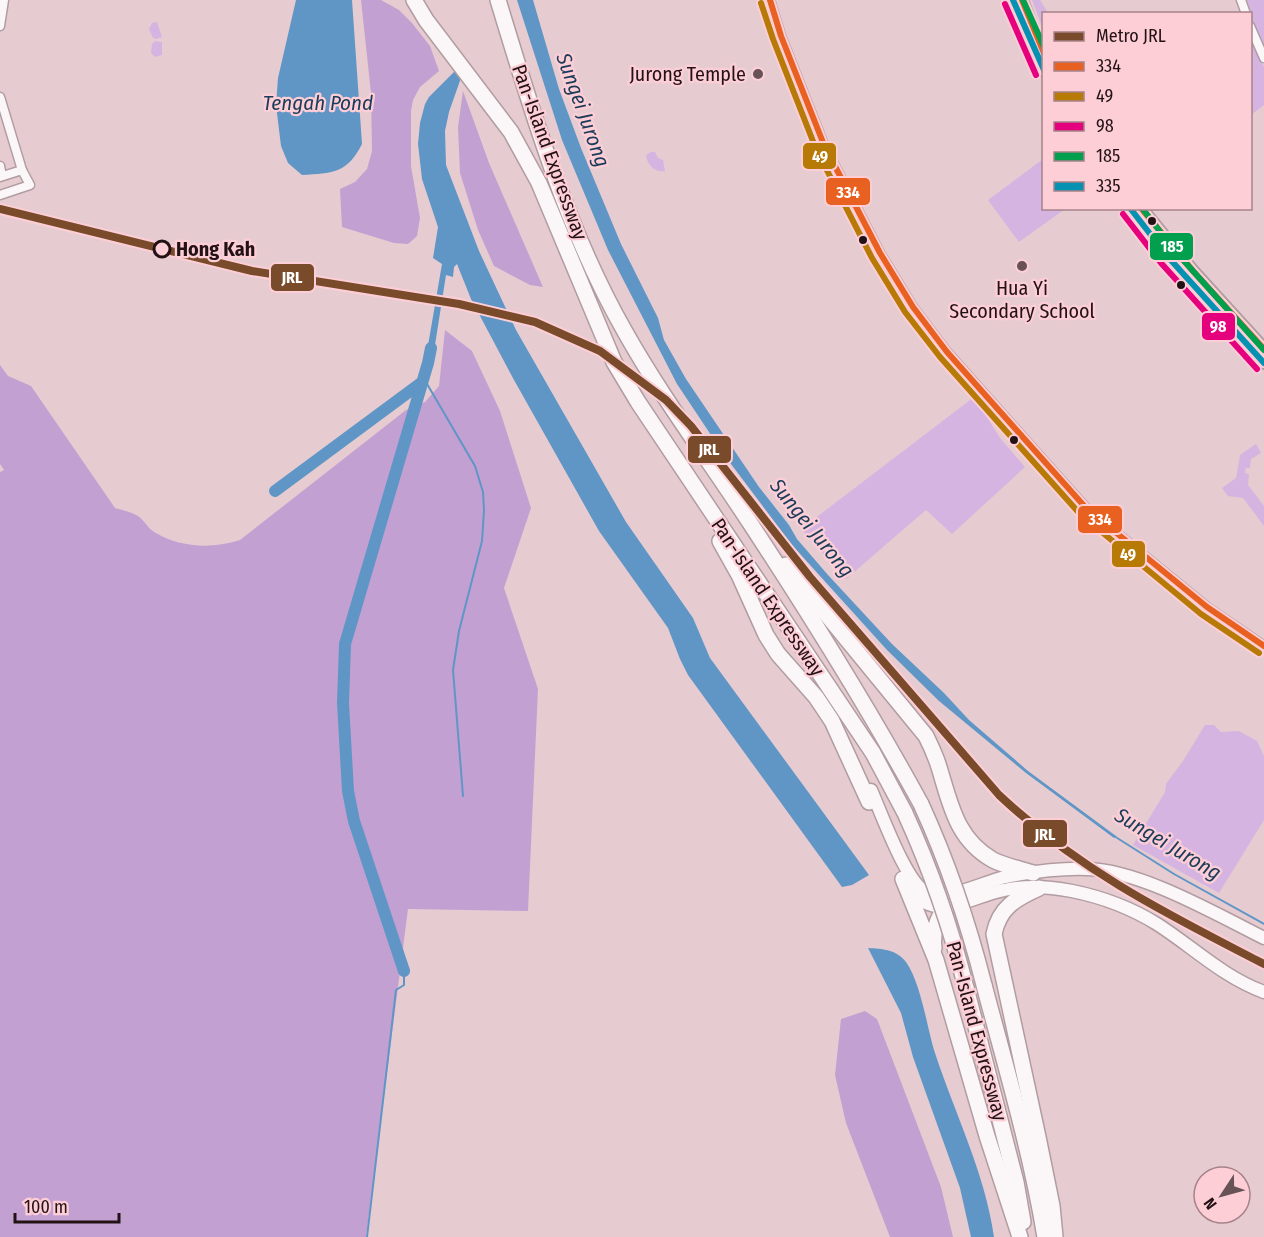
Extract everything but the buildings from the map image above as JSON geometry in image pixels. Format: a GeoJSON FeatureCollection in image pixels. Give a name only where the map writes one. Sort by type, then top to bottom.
{"type":"FeatureCollection","features":[{"type":"Feature","properties":{"kind":"highway","name":"Pan-Island Expressway"},"geometry":{"type":"LineString","coordinates":[[414,0],[426,20],[511,132],[538,183],[614,362],[703,500],[873,753],[905,813],[925,856],[942,902],[1016,1182],[1026,1237]]}},
{"type":"Feature","properties":{"kind":"highway","name":"Pan-Island Expressway"},"geometry":{"type":"LineString","coordinates":[[498,0],[556,175],[597,277],[623,328],[656,384],[752,526],[888,743],[921,804],[942,850],[960,898],[1015,1100],[1045,1237]]}},
{"type":"Feature","properties":{"kind":"highway"},"geometry":{"type":"LineString","coordinates":[[703,500],[721,543],[739,575],[766,635],[778,654],[816,697],[832,722],[869,802]]}},
{"type":"Feature","properties":{"kind":"highway"},"geometry":{"type":"LineString","coordinates":[[752,526],[926,736],[937,759],[953,815],[964,834],[976,848],[994,861],[1033,873]]}},
{"type":"Feature","properties":{"kind":"highway"},"geometry":{"type":"LineString","coordinates":[[903,879],[936,960],[987,1136],[1020,1237]]}},
{"type":"Feature","properties":{"kind":"highway"},"geometry":{"type":"LineString","coordinates":[[1039,888],[1007,905],[997,921],[994,934],[1047,1183],[1055,1237]]}},
{"type":"Feature","properties":{"kind":"highway"},"geometry":{"type":"LineString","coordinates":[[936,960],[933,942],[935,930],[948,901]]}},
{"type":"Feature","properties":{"kind":"main road"},"geometry":{"type":"LineString","coordinates":[[854,768],[865,777],[913,880],[926,892],[948,901],[965,903],[1006,889],[1039,888],[1072,891],[1125,908],[1158,925],[1226,974],[1245,985],[1264,992]]}},
{"type":"Feature","properties":{"kind":"main road"},"geometry":{"type":"LineString","coordinates":[[869,802],[903,879],[913,893],[931,905],[948,901],[1004,877],[1086,869],[1108,871],[1165,890],[1264,938]]}},
{"type":"Feature","properties":{"kind":"street"},"geometry":{"type":"LineString","coordinates":[[0,26],[4,0]]}},
{"type":"Feature","properties":{"kind":"street"},"geometry":{"type":"LineString","coordinates":[[770,0],[781,36],[824,145],[880,253],[913,308],[947,352],[1086,508],[1207,607],[1264,646]]}},
{"type":"Feature","properties":{"kind":"street"},"geometry":{"type":"LineString","coordinates":[[1013,0],[1042,66]]}},
{"type":"Feature","properties":{"kind":"street"},"geometry":{"type":"LineString","coordinates":[[1022,0],[1042,49]]}},
{"type":"Feature","properties":{"kind":"street"},"geometry":{"type":"LineString","coordinates":[[1252,28],[1264,58]]}},
{"type":"Feature","properties":{"kind":"street"},"geometry":{"type":"LineString","coordinates":[[0,97],[22,171],[30,185],[0,195]]}},
{"type":"Feature","properties":{"kind":"street"},"geometry":{"type":"LineString","coordinates":[[0,166],[1,177],[22,171]]}},
{"type":"Feature","properties":{"kind":"street"},"geometry":{"type":"LineString","coordinates":[[1132,210],[1157,244],[1264,363]]}},
{"type":"Feature","properties":{"kind":"street"},"geometry":{"type":"LineString","coordinates":[[1143,210],[1193,271],[1264,349]]}},
{"type":"Feature","properties":{"kind":"shaded area"},"geometry":{"type":"Polygon","coordinates":[[[361,0],[381,0],[399,10],[430,46],[439,71],[420,87],[413,100],[411,111],[411,166],[420,218],[417,236],[408,244],[394,243],[342,227],[340,189],[355,182],[367,169],[372,151],[371,93],[361,0]]]}},
{"type":"Feature","properties":{"kind":"shaded area"},"geometry":{"type":"Polygon","coordinates":[[[1032,0],[1040,0],[1047,12],[1042,12],[1042,26],[1032,0]]]}},
{"type":"Feature","properties":{"kind":"shaded area"},"geometry":{"type":"Polygon","coordinates":[[[1243,0],[1264,0],[1264,53],[1252,23],[1252,12],[1248,12],[1243,0]]]}},
{"type":"Feature","properties":{"kind":"shaded area"},"geometry":{"type":"Polygon","coordinates":[[[157,22],[162,37],[156,39],[153,38],[149,29],[152,23],[157,22]]]}},
{"type":"Feature","properties":{"kind":"shaded area"},"geometry":{"type":"Polygon","coordinates":[[[155,41],[162,42],[162,55],[155,57],[151,53],[152,44],[155,41]]]}},
{"type":"Feature","properties":{"kind":"shaded area"},"geometry":{"type":"Polygon","coordinates":[[[1252,44],[1264,67],[1264,105],[1252,114],[1252,44]]]}},
{"type":"Feature","properties":{"kind":"shaded area"},"geometry":{"type":"Polygon","coordinates":[[[463,91],[489,163],[543,287],[530,285],[494,266],[478,230],[460,173],[458,127],[463,91]]]}},
{"type":"Feature","properties":{"kind":"shaded area"},"geometry":{"type":"Polygon","coordinates":[[[655,152],[658,158],[663,160],[665,171],[658,171],[650,165],[646,155],[655,152]]]}},
{"type":"Feature","properties":{"kind":"shaded area"},"geometry":{"type":"Polygon","coordinates":[[[1042,160],[1042,210],[1064,210],[1019,242],[988,200],[1042,160]]]}},
{"type":"Feature","properties":{"kind":"shaded area"},"geometry":{"type":"Polygon","coordinates":[[[445,330],[472,351],[500,411],[531,508],[504,588],[538,689],[528,911],[408,909],[366,1237],[0,1237],[0,472],[4,470],[0,464],[0,365],[8,376],[31,386],[115,508],[138,516],[154,532],[164,537],[185,544],[207,546],[240,540],[406,410],[425,402],[439,386],[445,330]]]}},
{"type":"Feature","properties":{"kind":"shaded area"},"geometry":{"type":"Polygon","coordinates":[[[974,397],[1000,438],[1025,467],[952,534],[926,510],[846,579],[801,529],[974,397]]]}},
{"type":"Feature","properties":{"kind":"shaded area"},"geometry":{"type":"Polygon","coordinates":[[[1256,444],[1261,453],[1251,459],[1250,468],[1246,468],[1245,473],[1249,474],[1248,485],[1264,506],[1264,526],[1243,498],[1228,496],[1222,488],[1236,478],[1240,455],[1256,444]]]}},
{"type":"Feature","properties":{"kind":"shaded area"},"geometry":{"type":"Polygon","coordinates":[[[1205,725],[1214,725],[1221,732],[1239,731],[1257,741],[1264,756],[1264,820],[1219,893],[1133,845],[1165,792],[1166,784],[1205,725]]]}},
{"type":"Feature","properties":{"kind":"shaded area"},"geometry":{"type":"Polygon","coordinates":[[[865,1011],[877,1019],[941,1187],[953,1237],[890,1237],[846,1123],[835,1075],[841,1019],[865,1011]]]}},
{"type":"Feature","properties":{"kind":"water","name":"Tengah Pond"},"geometry":{"type":"Polygon","coordinates":[[[296,0],[352,0],[362,144],[351,161],[338,170],[322,174],[302,175],[288,163],[281,146],[276,105],[278,78],[296,0]]]}},
{"type":"Feature","properties":{"kind":"water","name":"Sungei Jurong"},"geometry":{"type":"Polygon","coordinates":[[[517,0],[533,0],[559,89],[581,148],[621,244],[658,318],[664,340],[686,379],[759,487],[789,525],[797,539],[892,644],[969,720],[1028,771],[1116,836],[1114,838],[1026,773],[939,701],[887,650],[792,545],[725,456],[677,384],[608,250],[562,140],[517,0]]]}},
{"type":"Feature","properties":{"kind":"water"},"geometry":{"type":"Polygon","coordinates":[[[459,67],[462,75],[445,131],[446,165],[479,251],[516,330],[626,522],[693,618],[710,658],[869,875],[852,885],[842,887],[688,675],[668,628],[599,531],[514,380],[471,299],[457,264],[454,267],[453,277],[446,275],[432,364],[425,363],[442,264],[433,258],[438,227],[422,179],[418,144],[420,123],[429,97],[459,67]]]}},
{"type":"Feature","properties":{"kind":"water"},"geometry":{"type":"Polygon","coordinates":[[[868,948],[888,950],[898,954],[906,962],[916,982],[935,1053],[977,1167],[994,1237],[971,1237],[960,1188],[913,1057],[901,1013],[868,948]]]}},
{"type":"Feature","properties":{"kind":"waterway"},"geometry":{"type":"LineString","coordinates":[[404,971],[354,821],[348,791],[343,703],[345,644],[431,348]]}},
{"type":"Feature","properties":{"kind":"waterway"},"geometry":{"type":"LineString","coordinates":[[423,377],[475,466],[483,492],[482,541],[459,631],[453,670],[463,796]]}},
{"type":"Feature","properties":{"kind":"waterway"},"geometry":{"type":"LineString","coordinates":[[275,491],[421,383]]}},
{"type":"Feature","properties":{"kind":"waterway","name":"Sungei Jurong"},"geometry":{"type":"LineString","coordinates":[[1114,836],[1174,874],[1264,924]]}},
{"type":"Feature","properties":{"kind":"waterway"},"geometry":{"type":"LineString","coordinates":[[367,1237],[396,990],[404,985],[404,971]]}},
{"type":"Feature","properties":{"kind":"metro line","name":"JRL"},"geometry":{"type":"LineString","coordinates":[[0,209],[252,271],[459,304],[535,322],[600,351],[666,400],[691,426],[810,577],[999,795],[1030,822],[1093,869],[1159,909],[1264,964]]}},
{"type":"Feature","properties":{"kind":"transit line","name":"334"},"geometry":{"type":"LineString","coordinates":[[770,0],[781,36],[824,145],[880,253],[913,307],[947,352],[1086,508],[1207,607],[1264,646]]}},
{"type":"Feature","properties":{"kind":"transit line","name":"335"},"geometry":{"type":"LineString","coordinates":[[1013,0],[1042,65]]}},
{"type":"Feature","properties":{"kind":"transit line","name":"334"},"geometry":{"type":"LineString","coordinates":[[1022,0],[1042,48]]}},
{"type":"Feature","properties":{"kind":"transit line","name":"185"},"geometry":{"type":"LineString","coordinates":[[1023,0],[1042,43]]}},
{"type":"Feature","properties":{"kind":"transit line","name":"49"},"geometry":{"type":"LineString","coordinates":[[761,3],[816,149],[872,258],[905,312],[940,357],[1080,514],[1201,614],[1259,653]]}},
{"type":"Feature","properties":{"kind":"transit line","name":"98"},"geometry":{"type":"LineString","coordinates":[[1005,4],[1036,75]]}},
{"type":"Feature","properties":{"kind":"transit line","name":"335"},"geometry":{"type":"LineString","coordinates":[[1132,210],[1168,257],[1264,363]]}},
{"type":"Feature","properties":{"kind":"transit line","name":"334"},"geometry":{"type":"LineString","coordinates":[[1143,210],[1193,271],[1264,349]]}},
{"type":"Feature","properties":{"kind":"transit line","name":"185"},"geometry":{"type":"LineString","coordinates":[[1144,210],[1175,251],[1264,350]]}},
{"type":"Feature","properties":{"kind":"transit line","name":"98"},"geometry":{"type":"LineString","coordinates":[[1123,214],[1161,263],[1257,369]]}},
{"type":"Feature","properties":{"kind":"place","name":"Jurong Temple"},"geometry":{"type":"Point","coordinates":[758,74]}},
{"type":"Feature","properties":{"kind":"place","name":"Hong Kah"},"geometry":{"type":"Point","coordinates":[162,249]}},
{"type":"Feature","properties":{"kind":"place","name":"Hua Yi Secondary School"},"geometry":{"type":"Point","coordinates":[1022,266]}}]}
